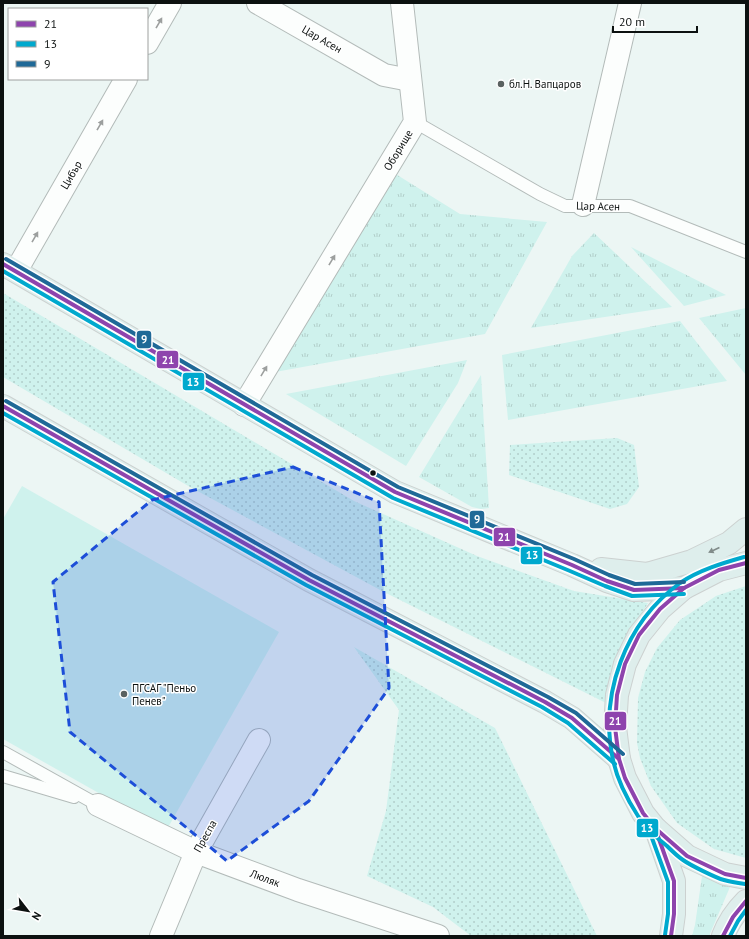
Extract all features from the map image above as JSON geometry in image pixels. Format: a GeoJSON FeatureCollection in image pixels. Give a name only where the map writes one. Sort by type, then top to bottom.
{"type":"FeatureCollection","features":[{"type":"Feature","properties":{"kind":"main road"},"geometry":{"type":"LineString","coordinates":[[9,267],[395,492],[572,565],[607,581],[634,590],[684,588]]}},
{"type":"Feature","properties":{"kind":"main road"},"geometry":{"type":"LineString","coordinates":[[3,406],[309,580],[545,702],[572,718],[619,759]]}},
{"type":"Feature","properties":{"kind":"main road"},"geometry":{"type":"LineString","coordinates":[[572,565],[647,574],[692,561],[729,543],[746,529]]}},
{"type":"Feature","properties":{"kind":"main road"},"geometry":{"type":"LineString","coordinates":[[746,563],[719,570],[684,588],[660,609],[639,635],[625,664],[617,695],[615,727],[619,759],[625,778],[643,813],[655,828],[687,856],[725,874],[746,878]]}},
{"type":"Feature","properties":{"kind":"main road"},"geometry":{"type":"LineString","coordinates":[[655,828],[674,881],[674,914],[671,936]]}},
{"type":"Feature","properties":{"kind":"main road"},"geometry":{"type":"LineString","coordinates":[[723,936],[740,907],[746,901]]}},
{"type":"Feature","properties":{"kind":"street"},"geometry":{"type":"LineString","coordinates":[[148,41],[170,3]]}},
{"type":"Feature","properties":{"kind":"street","name":"Цар Асен"},"geometry":{"type":"LineString","coordinates":[[258,3],[384,75],[410,80]]}},
{"type":"Feature","properties":{"kind":"street","name":"Оборище"},"geometry":{"type":"LineString","coordinates":[[244,405],[415,122],[402,3]]}},
{"type":"Feature","properties":{"kind":"street"},"geometry":{"type":"LineString","coordinates":[[583,205],[630,3]]}},
{"type":"Feature","properties":{"kind":"street","name":"Цибър"},"geometry":{"type":"LineString","coordinates":[[9,267],[125,80]]}},
{"type":"Feature","properties":{"kind":"street","name":"Преспа"},"geometry":{"type":"LineString","coordinates":[[161,936],[196,852],[259,740]]}},
{"type":"Feature","properties":{"kind":"street","name":"Люляк"},"geometry":{"type":"LineString","coordinates":[[98,805],[196,852],[298,890],[438,936]]}},
{"type":"Feature","properties":{"kind":"lane","name":"Цар Асен"},"geometry":{"type":"LineString","coordinates":[[415,122],[540,194],[565,206],[630,206],[746,252]]}},
{"type":"Feature","properties":{"kind":"lane","name":"Люляк"},"geometry":{"type":"LineString","coordinates":[[3,752],[98,805]]}},
{"type":"Feature","properties":{"kind":"lane","name":"Люляк"},"geometry":{"type":"LineString","coordinates":[[3,776],[98,805]]}},
{"type":"Feature","properties":{"kind":"highlighted area"},"geometry":{"type":"Polygon","coordinates":[[[293,467],[379,502],[389,688],[309,801],[227,861],[70,732],[53,582],[152,500],[293,467]]]}},
{"type":"Feature","properties":{"kind":"green space"},"geometry":{"type":"Polygon","coordinates":[[[386,168],[460,214],[547,222],[485,334],[264,374],[386,168]]]}},
{"type":"Feature","properties":{"kind":"green space"},"geometry":{"type":"Polygon","coordinates":[[[594,233],[672,307],[531,328],[572,256],[594,233]]]}},
{"type":"Feature","properties":{"kind":"green space"},"geometry":{"type":"Polygon","coordinates":[[[631,247],[726,295],[684,306],[631,247]]]}},
{"type":"Feature","properties":{"kind":"green space"},"geometry":{"type":"Polygon","coordinates":[[[3,293],[354,501],[477,556],[574,591],[648,603],[616,656],[610,705],[382,591],[190,487],[3,377],[3,293]]]}},
{"type":"Feature","properties":{"kind":"green space"},"geometry":{"type":"Polygon","coordinates":[[[746,308],[746,375],[699,318],[746,308]]]}},
{"type":"Feature","properties":{"kind":"green space"},"geometry":{"type":"Polygon","coordinates":[[[680,321],[727,381],[508,420],[502,355],[680,321]]]}},
{"type":"Feature","properties":{"kind":"green space"},"geometry":{"type":"Polygon","coordinates":[[[467,360],[458,383],[406,466],[286,394],[467,360]]]}},
{"type":"Feature","properties":{"kind":"green space"},"geometry":{"type":"Polygon","coordinates":[[[481,375],[489,508],[481,509],[472,507],[419,477],[481,375]]]}},
{"type":"Feature","properties":{"kind":"green space"},"geometry":{"type":"Polygon","coordinates":[[[617,438],[634,445],[639,487],[627,504],[610,509],[509,475],[510,445],[617,438]]]}},
{"type":"Feature","properties":{"kind":"green space","name":"ПГСАГ \"Пеньо Пенев\""},"geometry":{"type":"Polygon","coordinates":[[[22,486],[279,632],[166,831],[3,739],[3,519],[22,486]]]}},
{"type":"Feature","properties":{"kind":"green space"},"geometry":{"type":"Polygon","coordinates":[[[746,586],[746,858],[714,849],[677,823],[651,786],[640,758],[637,743],[638,698],[645,672],[657,648],[680,620],[716,596],[746,586]]]}},
{"type":"Feature","properties":{"kind":"green space"},"geometry":{"type":"Polygon","coordinates":[[[354,647],[495,728],[597,936],[471,936],[433,907],[367,876],[386,811],[399,710],[354,647]]]}},
{"type":"Feature","properties":{"kind":"green space"},"geometry":{"type":"Polygon","coordinates":[[[702,876],[730,887],[709,936],[692,936],[695,925],[702,876]]]}},
{"type":"Feature","properties":{"kind":"transit line","name":"9"},"geometry":{"type":"LineString","coordinates":[[6,259],[398,487],[574,559],[609,575],[635,584],[684,582]]}},
{"type":"Feature","properties":{"kind":"transit line","name":"21"},"geometry":{"type":"LineString","coordinates":[[3,264],[395,492],[572,565],[607,581],[634,590],[684,588]]}},
{"type":"Feature","properties":{"kind":"transit line","name":"13"},"geometry":{"type":"LineString","coordinates":[[3,271],[393,498],[632,596],[684,594]]}},
{"type":"Feature","properties":{"kind":"transit line","name":"9"},"geometry":{"type":"LineString","coordinates":[[6,401],[312,575],[548,697],[576,713],[623,754]]}},
{"type":"Feature","properties":{"kind":"transit line","name":"21"},"geometry":{"type":"LineString","coordinates":[[3,406],[309,580],[545,702],[572,718],[619,759]]}},
{"type":"Feature","properties":{"kind":"transit line","name":"13"},"geometry":{"type":"LineString","coordinates":[[3,413],[306,585],[542,707],[568,723],[615,764]]}},
{"type":"Feature","properties":{"kind":"transit line","name":"13"},"geometry":{"type":"LineString","coordinates":[[744,557],[711,567],[687,578],[661,599],[644,618],[631,639],[621,662],[614,686],[610,710],[610,735],[613,760],[620,782],[626,796],[647,828],[677,855],[691,865],[720,879],[745,884]]}},
{"type":"Feature","properties":{"kind":"transit line","name":"21"},"geometry":{"type":"LineString","coordinates":[[746,563],[719,570],[684,588],[660,609],[639,635],[625,664],[617,695],[615,727],[619,759],[625,778],[643,813],[655,828],[687,856],[725,874],[746,878]]}},
{"type":"Feature","properties":{"kind":"transit line","name":"21"},"geometry":{"type":"LineString","coordinates":[[655,828],[674,881],[674,914],[671,936]]}},
{"type":"Feature","properties":{"kind":"transit line","name":"13"},"geometry":{"type":"LineString","coordinates":[[649,830],[668,882],[668,914],[665,935]]}},
{"type":"Feature","properties":{"kind":"transit line","name":"21"},"geometry":{"type":"LineString","coordinates":[[723,936],[733,917],[746,901]]}},
{"type":"Feature","properties":{"kind":"transit line","name":"13"},"geometry":{"type":"LineString","coordinates":[[730,936],[746,910]]}},
{"type":"Feature","properties":{"kind":"place","name":"бл.Н. Вапцаров"},"geometry":{"type":"Point","coordinates":[501,84]}},
{"type":"Feature","properties":{"kind":"place","name":"ПГСАГ \"Пеньо Пенев\""},"geometry":{"type":"Point","coordinates":[124,694]}}]}
